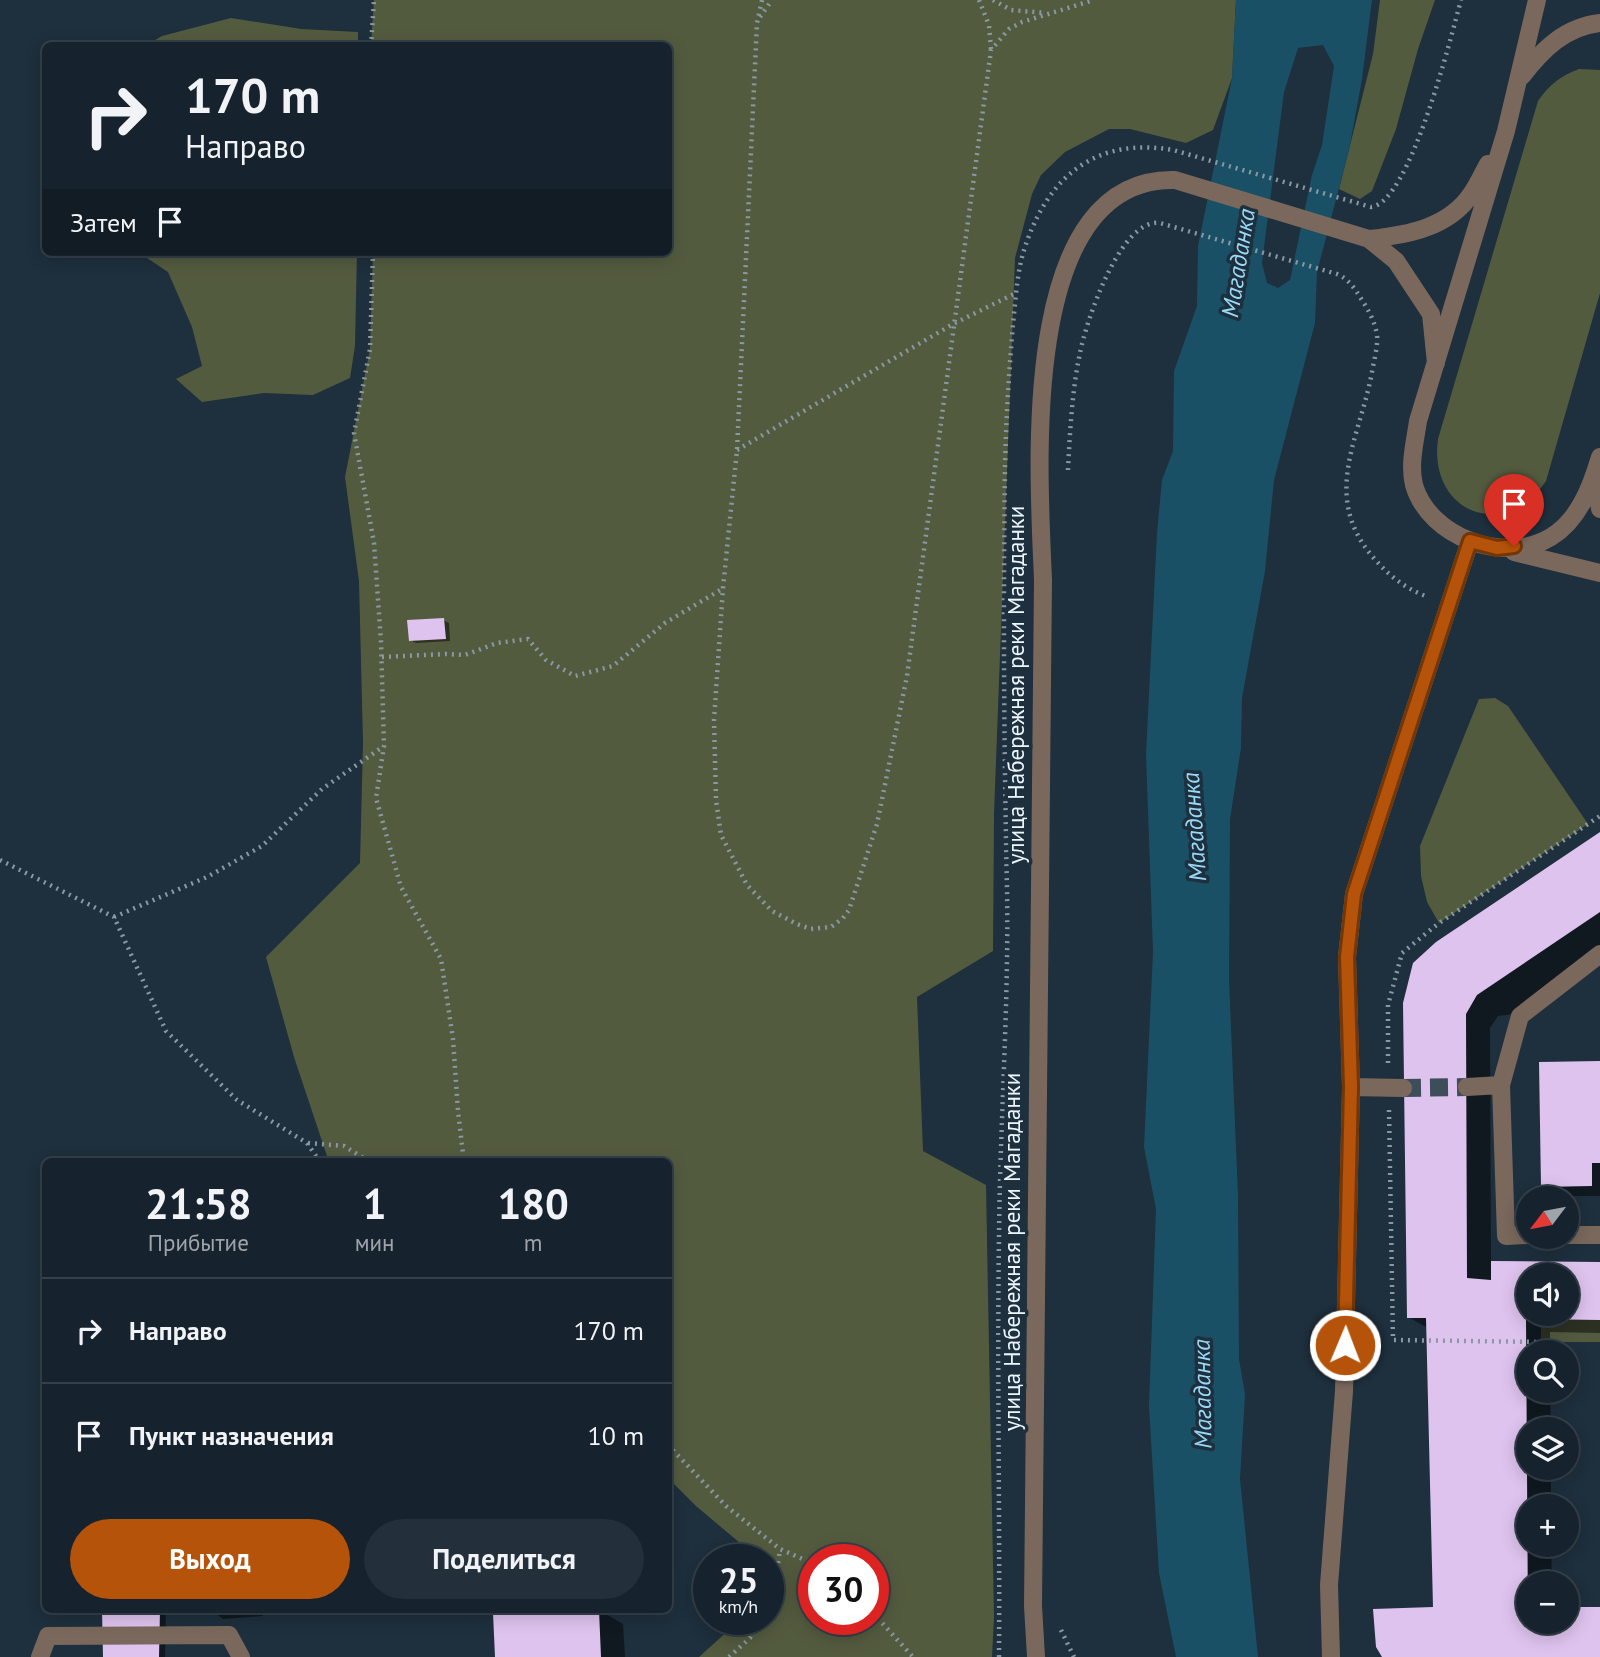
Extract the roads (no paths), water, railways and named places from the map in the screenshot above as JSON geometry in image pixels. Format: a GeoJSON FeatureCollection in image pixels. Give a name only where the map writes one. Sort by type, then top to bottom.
{"type":"FeatureCollection","features":[{"type":"Feature","properties":{"kind":"street","name":"улица Набережная реки Магаданки"},"geometry":{"type":"LineString","coordinates":[[1537,0],[1506,131],[1418,421],[1411,465],[1415,486],[1429,512],[1448,531],[1470,541],[1600,573]]}},
{"type":"Feature","properties":{"kind":"street"},"geometry":{"type":"LineString","coordinates":[[1520,79],[1541,52],[1567,32],[1583,25],[1600,23]]}},
{"type":"Feature","properties":{"kind":"street"},"geometry":{"type":"LineString","coordinates":[[1369,239],[1416,232],[1454,212],[1472,194],[1506,131]]}},
{"type":"Feature","properties":{"kind":"street","name":"улица Набережная реки Магаданки"},"geometry":{"type":"LineString","coordinates":[[1033,1606],[1043,580],[1039,462],[1046,349],[1054,305],[1066,267],[1090,220],[1104,206],[1133,189],[1163,180],[1175,180],[1369,239],[1396,261],[1431,314],[1436,363]]}},
{"type":"Feature","properties":{"kind":"street"},"geometry":{"type":"LineString","coordinates":[[1598,463],[1600,509]]}},
{"type":"Feature","properties":{"kind":"street"},"geometry":{"type":"LineString","coordinates":[[1497,548],[1532,545],[1551,537],[1568,523],[1582,503],[1598,463]]}},
{"type":"Feature","properties":{"kind":"street"},"geometry":{"type":"LineString","coordinates":[[1331,1657],[1329,1585],[1344,1391],[1351,1087],[1347,957],[1354,894],[1470,541]]}},
{"type":"Feature","properties":{"kind":"street"},"geometry":{"type":"LineString","coordinates":[[1516,1236],[1506,1236],[1501,1085],[1520,1016],[1600,954]]}},
{"type":"Feature","properties":{"kind":"street"},"geometry":{"type":"LineString","coordinates":[[1466,1087],[1501,1085]]}},
{"type":"Feature","properties":{"kind":"street"},"geometry":{"type":"LineString","coordinates":[[1351,1087],[1396,1088]]}},
{"type":"Feature","properties":{"kind":"street"},"geometry":{"type":"LineString","coordinates":[[1579,1235],[1600,1235]]}},
{"type":"Feature","properties":{"kind":"street"},"geometry":{"type":"LineString","coordinates":[[1024,1657],[1033,1606]]}},
{"type":"Feature","properties":{"kind":"street"},"geometry":{"type":"LineString","coordinates":[[1033,1606],[1036,1657]]}},
{"type":"Feature","properties":{"kind":"street"},"geometry":{"type":"LineString","coordinates":[[1033,1606],[1048,1657]]}},
{"type":"Feature","properties":{"kind":"street"},"geometry":{"type":"LineString","coordinates":[[40,1657],[48,1636],[229,1635],[242,1657]]}},
{"type":"Feature","properties":{"kind":"water","name":"Магаданка"},"geometry":{"type":"Polygon","coordinates":[[[1236,0],[1372,0],[1349,150],[1317,272],[1315,323],[1274,480],[1265,571],[1242,698],[1241,748],[1230,819],[1229,980],[1238,1196],[1239,1359],[1245,1394],[1240,1479],[1258,1657],[1176,1657],[1159,1573],[1149,1406],[1156,1209],[1144,1147],[1153,952],[1146,754],[1157,533],[1162,480],[1173,451],[1174,371],[1197,306],[1198,246],[1232,78],[1236,0]],[[1323,45],[1298,48],[1284,92],[1262,263],[1267,283],[1278,288],[1290,280],[1312,175],[1322,145],[1334,66],[1323,45]]]}},
{"type":"Feature","properties":{"kind":"tunnel"},"geometry":{"type":"LineString","coordinates":[[1403,1088],[1467,1087]]}}]}
